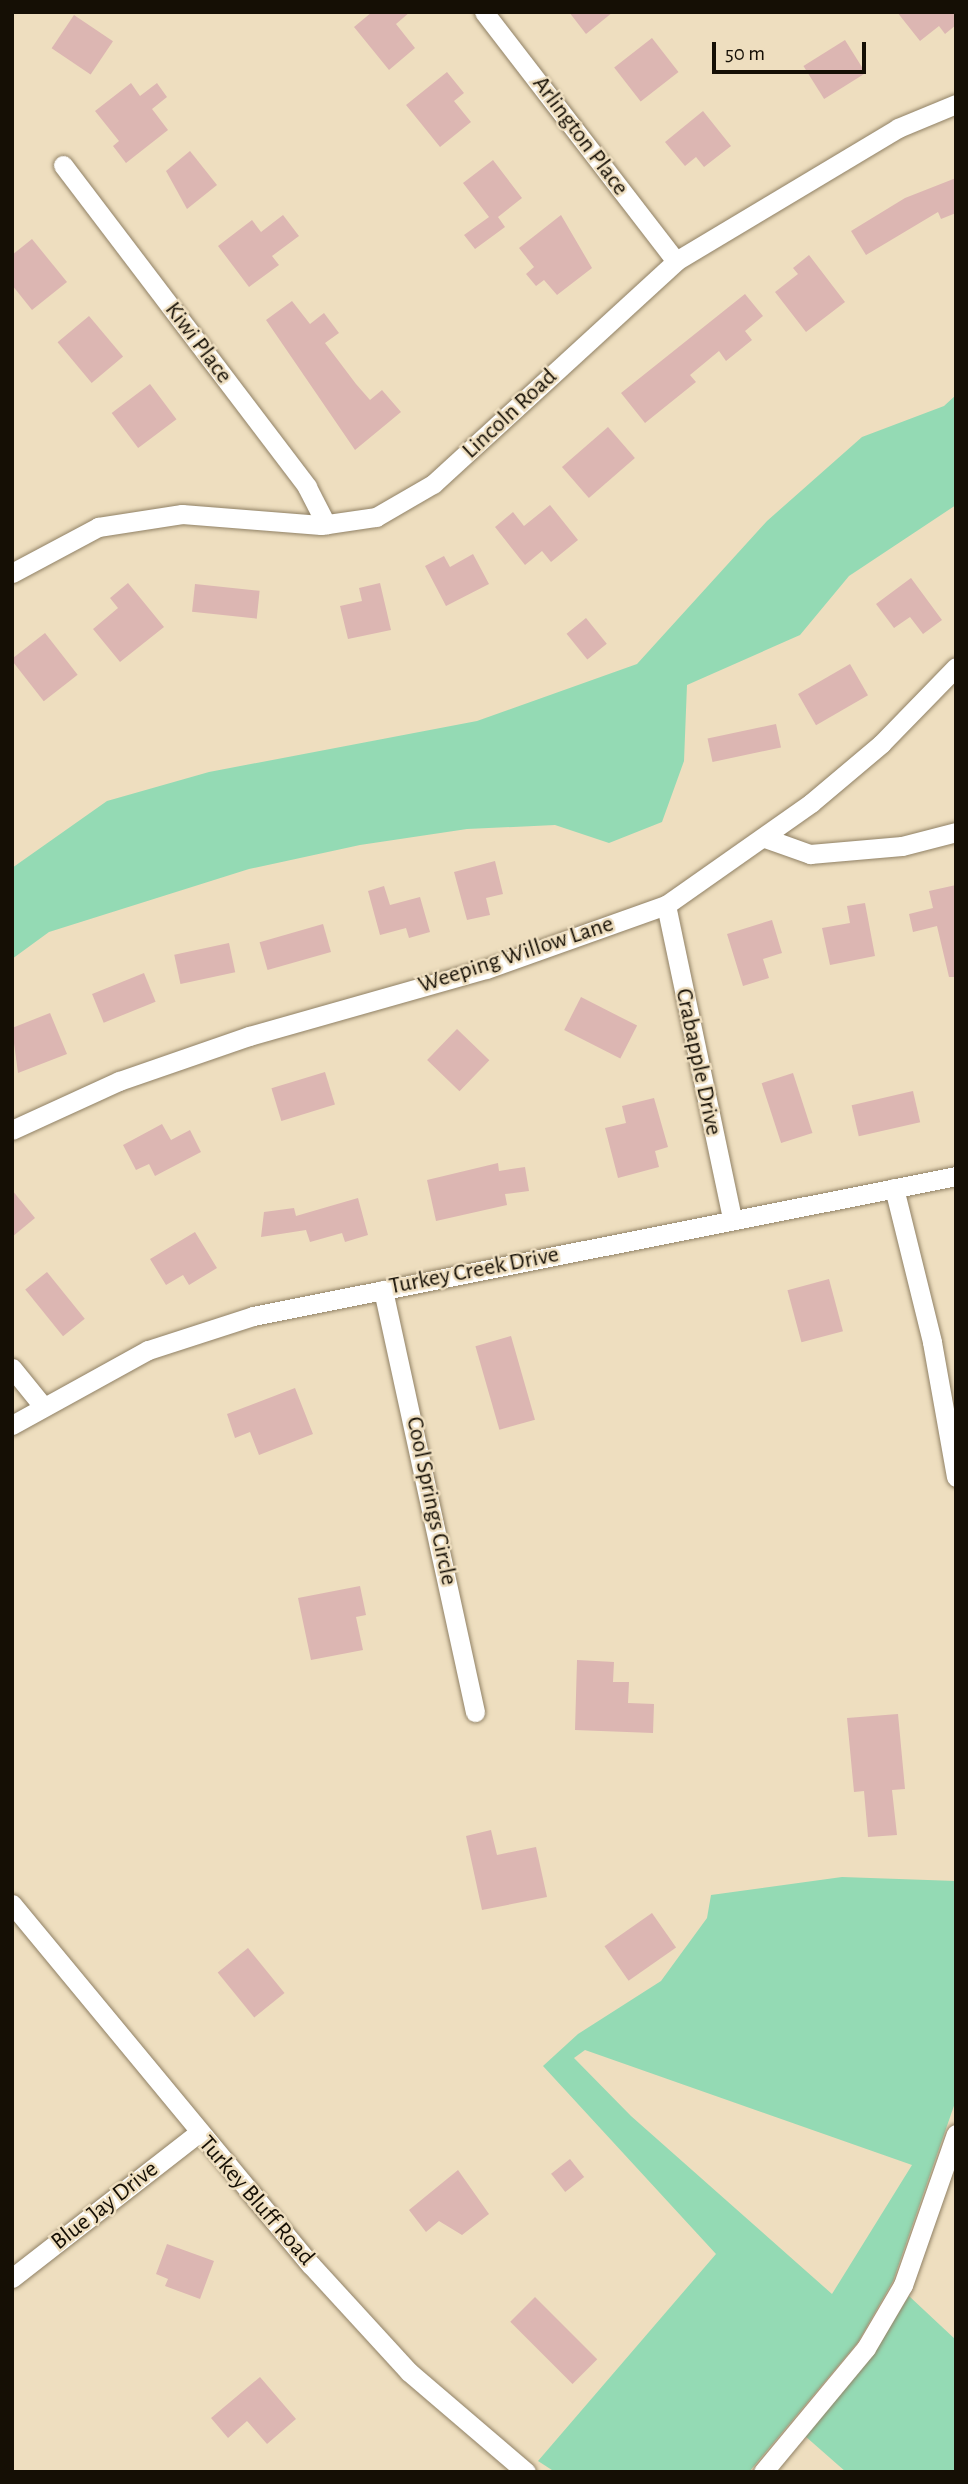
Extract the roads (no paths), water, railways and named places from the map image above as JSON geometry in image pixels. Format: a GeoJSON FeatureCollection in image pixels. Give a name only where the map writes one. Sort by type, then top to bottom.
{"type":"FeatureCollection","features":[{"type":"Feature","properties":{"kind":"street","name":"Arlington Place"},"geometry":{"type":"LineString","coordinates":[[484,12],[676,261]]}},
{"type":"Feature","properties":{"kind":"street","name":"Lincoln Road"},"geometry":{"type":"LineString","coordinates":[[12,573],[99,527],[182,514],[326,524],[376,517],[433,484],[676,261],[898,128],[956,104]]}},
{"type":"Feature","properties":{"kind":"street","name":"Kiwi Place"},"geometry":{"type":"LineString","coordinates":[[63,165],[307,487],[326,524]]}},
{"type":"Feature","properties":{"kind":"street","name":"Weeping Willow Lane"},"geometry":{"type":"LineString","coordinates":[[12,1130],[119,1081],[236,1040],[486,969],[666,905],[765,838],[881,744],[956,667]]}},
{"type":"Feature","properties":{"kind":"street"},"geometry":{"type":"LineString","coordinates":[[765,838],[810,854],[902,846],[956,832]]}},
{"type":"Feature","properties":{"kind":"street","name":"Crabapple Drive"},"geometry":{"type":"LineString","coordinates":[[666,905],[732,1219]]}},
{"type":"Feature","properties":{"kind":"street","name":"Turkey Creek Drive"},"geometry":{"type":"LineString","coordinates":[[12,1425],[42,1405],[148,1350],[253,1316],[956,1176]]}},
{"type":"Feature","properties":{"kind":"street"},"geometry":{"type":"LineString","coordinates":[[894,1188],[932,1342],[956,1477]]}},
{"type":"Feature","properties":{"kind":"street","name":"Cool Springs Circle"},"geometry":{"type":"LineString","coordinates":[[383,1290],[475,1712]]}},
{"type":"Feature","properties":{"kind":"street"},"geometry":{"type":"LineString","coordinates":[[12,1368],[42,1405]]}},
{"type":"Feature","properties":{"kind":"street","name":"Turkey Bluff Road"},"geometry":{"type":"LineString","coordinates":[[12,1904],[197,2134],[409,2372],[526,2472]]}},
{"type":"Feature","properties":{"kind":"street","name":"Blue Jay Drive"},"geometry":{"type":"LineString","coordinates":[[12,2278],[197,2134]]}},
{"type":"Feature","properties":{"kind":"street"},"geometry":{"type":"LineString","coordinates":[[763,2472],[866,2348],[903,2285],[956,2134]]}}]}
